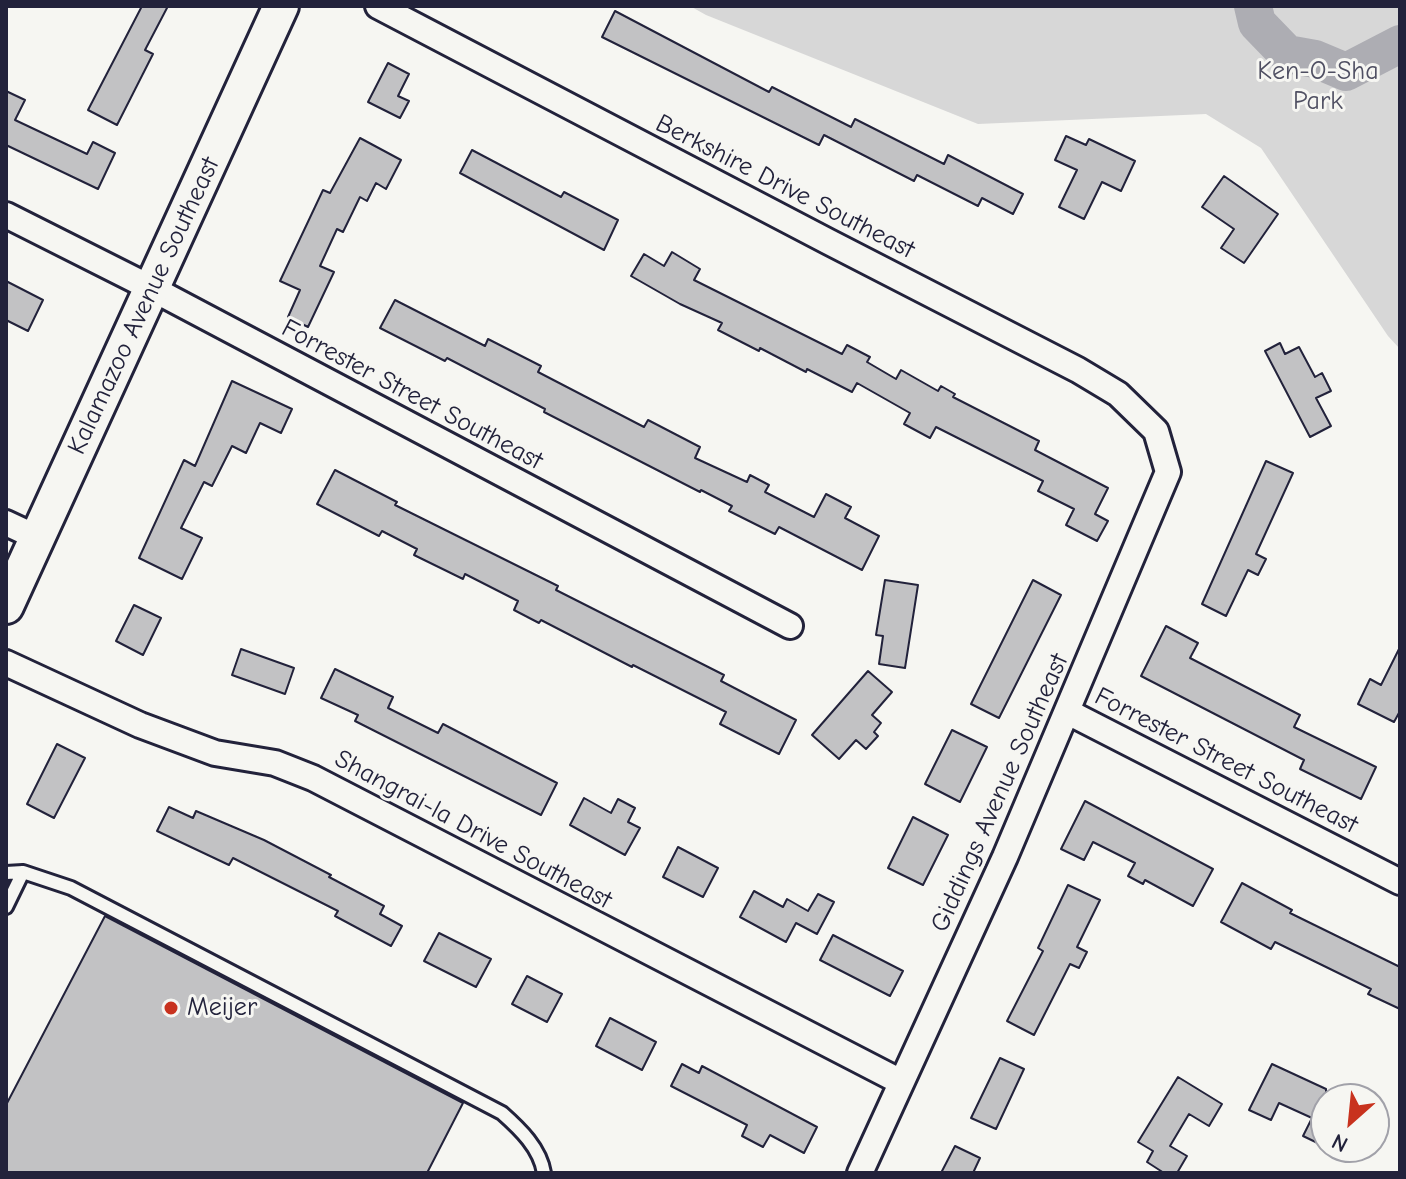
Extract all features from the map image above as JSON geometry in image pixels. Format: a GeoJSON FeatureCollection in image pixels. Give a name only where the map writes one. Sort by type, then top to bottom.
{"type":"FeatureCollection","features":[{"type":"Feature","properties":{"kind":"main road","name":"Kalamazoo Avenue Southeast"},"geometry":{"type":"LineString","coordinates":[[6,606],[281,6]]}},
{"type":"Feature","properties":{"kind":"street","name":"Berkshire Drive Southeast"},"geometry":{"type":"LineString","coordinates":[[378,6],[1070,365],[1118,394],[1156,431]]}},
{"type":"Feature","properties":{"kind":"street","name":"Forrester Street Southeast"},"geometry":{"type":"LineString","coordinates":[[6,215],[151,288],[790,626]]}},
{"type":"Feature","properties":{"kind":"street","name":"Giddings Avenue Southeast"},"geometry":{"type":"LineString","coordinates":[[860,1173],[1005,857],[1168,472],[1156,431]]}},
{"type":"Feature","properties":{"kind":"street"},"geometry":{"type":"LineString","coordinates":[[6,523],[38,538]]}},
{"type":"Feature","properties":{"kind":"street","name":"Shangrai-la Drive Southeast"},"geometry":{"type":"LineString","coordinates":[[6,663],[140,725],[215,753],[275,763],[313,778],[901,1082]]}},
{"type":"Feature","properties":{"kind":"street","name":"Forrester Street Southeast"},"geometry":{"type":"LineString","coordinates":[[1068,712],[1400,882]]}},
{"type":"Feature","properties":{"kind":"lane"},"geometry":{"type":"LineString","coordinates":[[6,907],[23,872]]}},
{"type":"Feature","properties":{"kind":"lane"},"geometry":{"type":"LineString","coordinates":[[6,873],[23,872],[71,888],[502,1113],[531,1142],[542,1161],[544,1173]]}},
{"type":"Feature","properties":{"kind":"green space","name":"Ken-O-Sha Park"},"geometry":{"type":"Polygon","coordinates":[[[690,6],[1400,6],[1400,349],[1388,336],[1261,148],[1206,114],[978,124],[690,6]]]}},
{"type":"Feature","properties":{"kind":"building"},"geometry":{"type":"Polygon","coordinates":[[[142,6],[168,6],[145,50],[153,54],[117,125],[88,110],[142,6]]]}},
{"type":"Feature","properties":{"kind":"building"},"geometry":{"type":"Polygon","coordinates":[[[615,11],[769,92],[772,87],[851,127],[855,119],[944,164],[948,155],[1023,194],[1013,214],[982,198],[978,206],[917,175],[914,181],[824,135],[819,145],[602,37],[615,11]]]}},
{"type":"Feature","properties":{"kind":"building"},"geometry":{"type":"Polygon","coordinates":[[[388,63],[409,74],[398,96],[409,101],[400,118],[368,102],[388,63]]]}},
{"type":"Feature","properties":{"kind":"building"},"geometry":{"type":"Polygon","coordinates":[[[6,91],[25,100],[15,120],[87,154],[93,142],[115,153],[98,189],[6,145],[6,91]]]}},
{"type":"Feature","properties":{"kind":"building"},"geometry":{"type":"Polygon","coordinates":[[[1066,136],[1086,145],[1089,139],[1135,161],[1121,191],[1102,182],[1084,219],[1059,207],[1077,170],[1055,160],[1066,136]]]}},
{"type":"Feature","properties":{"kind":"building"},"geometry":{"type":"Polygon","coordinates":[[[360,138],[401,160],[386,189],[376,183],[367,201],[360,197],[343,232],[337,229],[320,266],[334,272],[308,327],[288,317],[300,290],[280,281],[323,190],[330,193],[360,138]]]}},
{"type":"Feature","properties":{"kind":"building"},"geometry":{"type":"Polygon","coordinates":[[[472,150],[561,197],[564,192],[618,220],[604,250],[460,173],[472,150]]]}},
{"type":"Feature","properties":{"kind":"building"},"geometry":{"type":"Polygon","coordinates":[[[1224,176],[1278,214],[1244,263],[1221,248],[1234,229],[1202,207],[1224,176]]]}},
{"type":"Feature","properties":{"kind":"building"},"geometry":{"type":"Polygon","coordinates":[[[672,252],[700,269],[694,280],[842,354],[847,345],[870,357],[867,362],[896,379],[901,370],[938,391],[941,386],[955,394],[953,397],[1039,441],[1035,450],[1108,488],[1095,514],[1108,521],[1097,541],[1066,525],[1074,509],[1038,491],[1043,481],[936,427],[930,438],[904,424],[910,413],[857,383],[852,392],[760,348],[759,351],[718,330],[722,323],[631,276],[644,254],[664,266],[672,252]]]}},
{"type":"Feature","properties":{"kind":"building"},"geometry":{"type":"Polygon","coordinates":[[[6,281],[43,300],[28,331],[6,320],[6,281]]]}},
{"type":"Feature","properties":{"kind":"building"},"geometry":{"type":"Polygon","coordinates":[[[395,300],[485,346],[488,339],[541,366],[538,372],[644,427],[648,420],[700,447],[695,458],[747,482],[750,475],[769,485],[765,492],[814,517],[826,494],[851,507],[845,518],[879,536],[862,570],[779,527],[775,534],[729,511],[732,506],[544,412],[545,409],[447,358],[445,361],[380,328],[395,300]]]}},
{"type":"Feature","properties":{"kind":"building"},"geometry":{"type":"Polygon","coordinates":[[[1280,343],[1285,354],[1299,347],[1315,377],[1322,373],[1331,391],[1316,398],[1331,426],[1310,437],[1265,351],[1280,343]]]}},
{"type":"Feature","properties":{"kind":"building"},"geometry":{"type":"Polygon","coordinates":[[[232,381],[292,409],[281,433],[260,423],[246,453],[232,446],[212,486],[204,482],[181,528],[202,538],[182,579],[139,558],[184,460],[195,466],[232,381]]]}},
{"type":"Feature","properties":{"kind":"building"},"geometry":{"type":"Polygon","coordinates":[[[1266,461],[1293,473],[1256,554],[1266,559],[1258,575],[1248,570],[1226,616],[1202,604],[1266,461]]]}},
{"type":"Feature","properties":{"kind":"building"},"geometry":{"type":"Polygon","coordinates":[[[335,470],[397,502],[395,505],[558,586],[556,590],[724,675],[721,681],[796,720],[779,754],[720,724],[726,712],[541,620],[539,623],[514,610],[518,601],[465,574],[463,579],[414,555],[417,549],[382,531],[379,536],[317,504],[335,470]]]}},
{"type":"Feature","properties":{"kind":"building"},"geometry":{"type":"Polygon","coordinates":[[[885,580],[918,585],[905,668],[879,664],[883,636],[876,635],[885,580]]]}},
{"type":"Feature","properties":{"kind":"building"},"geometry":{"type":"Polygon","coordinates":[[[1033,580],[1061,595],[999,718],[971,704],[1033,580]]]}},
{"type":"Feature","properties":{"kind":"building"},"geometry":{"type":"Polygon","coordinates":[[[134,605],[161,618],[143,655],[116,641],[134,605]]]}},
{"type":"Feature","properties":{"kind":"building"},"geometry":{"type":"Polygon","coordinates":[[[1166,626],[1198,643],[1190,658],[1300,715],[1294,727],[1376,767],[1361,799],[1300,769],[1304,760],[1141,676],[1166,626]]]}},
{"type":"Feature","properties":{"kind":"building"},"geometry":{"type":"Polygon","coordinates":[[[1400,647],[1400,711],[1394,722],[1358,704],[1370,679],[1381,685],[1400,647]]]}},
{"type":"Feature","properties":{"kind":"building"},"geometry":{"type":"Polygon","coordinates":[[[241,649],[294,668],[285,694],[232,675],[241,649]]]}},
{"type":"Feature","properties":{"kind":"building"},"geometry":{"type":"Polygon","coordinates":[[[335,669],[393,697],[388,708],[438,733],[443,724],[557,783],[541,815],[355,721],[358,715],[321,698],[335,669]]]}},
{"type":"Feature","properties":{"kind":"building"},"geometry":{"type":"Polygon","coordinates":[[[868,671],[892,692],[872,715],[881,723],[874,732],[878,736],[866,749],[856,740],[839,759],[812,735],[868,671]]]}},
{"type":"Feature","properties":{"kind":"building"},"geometry":{"type":"Polygon","coordinates":[[[952,730],[987,747],[960,802],[925,784],[952,730]]]}},
{"type":"Feature","properties":{"kind":"building"},"geometry":{"type":"Polygon","coordinates":[[[57,744],[85,758],[54,818],[27,804],[57,744]]]}},
{"type":"Feature","properties":{"kind":"building"},"geometry":{"type":"Polygon","coordinates":[[[584,798],[611,813],[618,799],[635,808],[628,822],[640,828],[625,855],[570,825],[584,798]]]}},
{"type":"Feature","properties":{"kind":"building"},"geometry":{"type":"Polygon","coordinates":[[[1085,801],[1213,869],[1193,906],[1145,880],[1143,884],[1128,876],[1135,863],[1093,842],[1084,860],[1061,849],[1085,801]]]}},
{"type":"Feature","properties":{"kind":"building"},"geometry":{"type":"Polygon","coordinates":[[[169,807],[193,818],[196,811],[264,840],[384,906],[380,914],[402,926],[391,946],[335,916],[338,911],[233,858],[229,865],[157,831],[169,807]]]}},
{"type":"Feature","properties":{"kind":"building"},"geometry":{"type":"Polygon","coordinates":[[[913,817],[948,835],[923,885],[888,868],[913,817]]]}},
{"type":"Feature","properties":{"kind":"building"},"geometry":{"type":"Polygon","coordinates":[[[678,847],[718,868],[703,897],[663,877],[678,847]]]}},
{"type":"Feature","properties":{"kind":"building"},"geometry":{"type":"Polygon","coordinates":[[[1242,883],[1292,910],[1290,913],[1400,967],[1400,1009],[1368,994],[1371,989],[1275,942],[1271,949],[1221,922],[1242,883]]]}},
{"type":"Feature","properties":{"kind":"building"},"geometry":{"type":"Polygon","coordinates":[[[1068,885],[1100,900],[1077,947],[1087,952],[1079,968],[1070,964],[1034,1035],[1007,1021],[1043,951],[1038,948],[1068,885]]]}},
{"type":"Feature","properties":{"kind":"building"},"geometry":{"type":"Polygon","coordinates":[[[754,891],[783,907],[787,899],[808,911],[818,894],[834,902],[817,934],[796,923],[786,942],[740,917],[754,891]]]}},
{"type":"Feature","properties":{"kind":"building","name":"Meijer"},"geometry":{"type":"Polygon","coordinates":[[[105,916],[463,1103],[427,1173],[6,1173],[6,1105],[105,916]]]}},
{"type":"Feature","properties":{"kind":"building"},"geometry":{"type":"Polygon","coordinates":[[[439,933],[491,959],[476,987],[424,961],[439,933]]]}},
{"type":"Feature","properties":{"kind":"building"},"geometry":{"type":"Polygon","coordinates":[[[833,935],[903,971],[890,996],[820,960],[833,935]]]}},
{"type":"Feature","properties":{"kind":"building"},"geometry":{"type":"Polygon","coordinates":[[[527,976],[562,994],[547,1022],[512,1004],[527,976]]]}},
{"type":"Feature","properties":{"kind":"building"},"geometry":{"type":"Polygon","coordinates":[[[610,1018],[656,1042],[642,1070],[596,1046],[610,1018]]]}},
{"type":"Feature","properties":{"kind":"building"},"geometry":{"type":"Polygon","coordinates":[[[1000,1058],[1024,1069],[996,1129],[971,1118],[1000,1058]]]}},
{"type":"Feature","properties":{"kind":"building"},"geometry":{"type":"Polygon","coordinates":[[[682,1064],[699,1073],[702,1066],[817,1127],[804,1153],[770,1135],[763,1147],[742,1136],[747,1125],[671,1086],[682,1064]]]}},
{"type":"Feature","properties":{"kind":"building"},"geometry":{"type":"Polygon","coordinates":[[[1272,1064],[1313,1083],[1310,1083],[1310,1117],[1279,1103],[1271,1120],[1249,1110],[1272,1064]]]}},
{"type":"Feature","properties":{"kind":"building"},"geometry":{"type":"Polygon","coordinates":[[[1178,1077],[1222,1104],[1209,1126],[1189,1114],[1170,1146],[1187,1156],[1177,1173],[1164,1173],[1147,1162],[1153,1151],[1138,1142],[1178,1077]]]}},
{"type":"Feature","properties":{"kind":"building"},"geometry":{"type":"Polygon","coordinates":[[[1310,1122],[1310,1139],[1303,1136],[1310,1122]]]}},
{"type":"Feature","properties":{"kind":"building"},"geometry":{"type":"Polygon","coordinates":[[[955,1146],[980,1158],[973,1173],[941,1173],[955,1146]]]}},
{"type":"Feature","properties":{"kind":"waterway"},"geometry":{"type":"LineString","coordinates":[[1253,6],[1257,23],[1287,54],[1315,59],[1346,72],[1400,44]]}},
{"type":"Feature","properties":{"kind":"place","name":"Meijer"},"geometry":{"type":"Point","coordinates":[171,1008]}}]}
